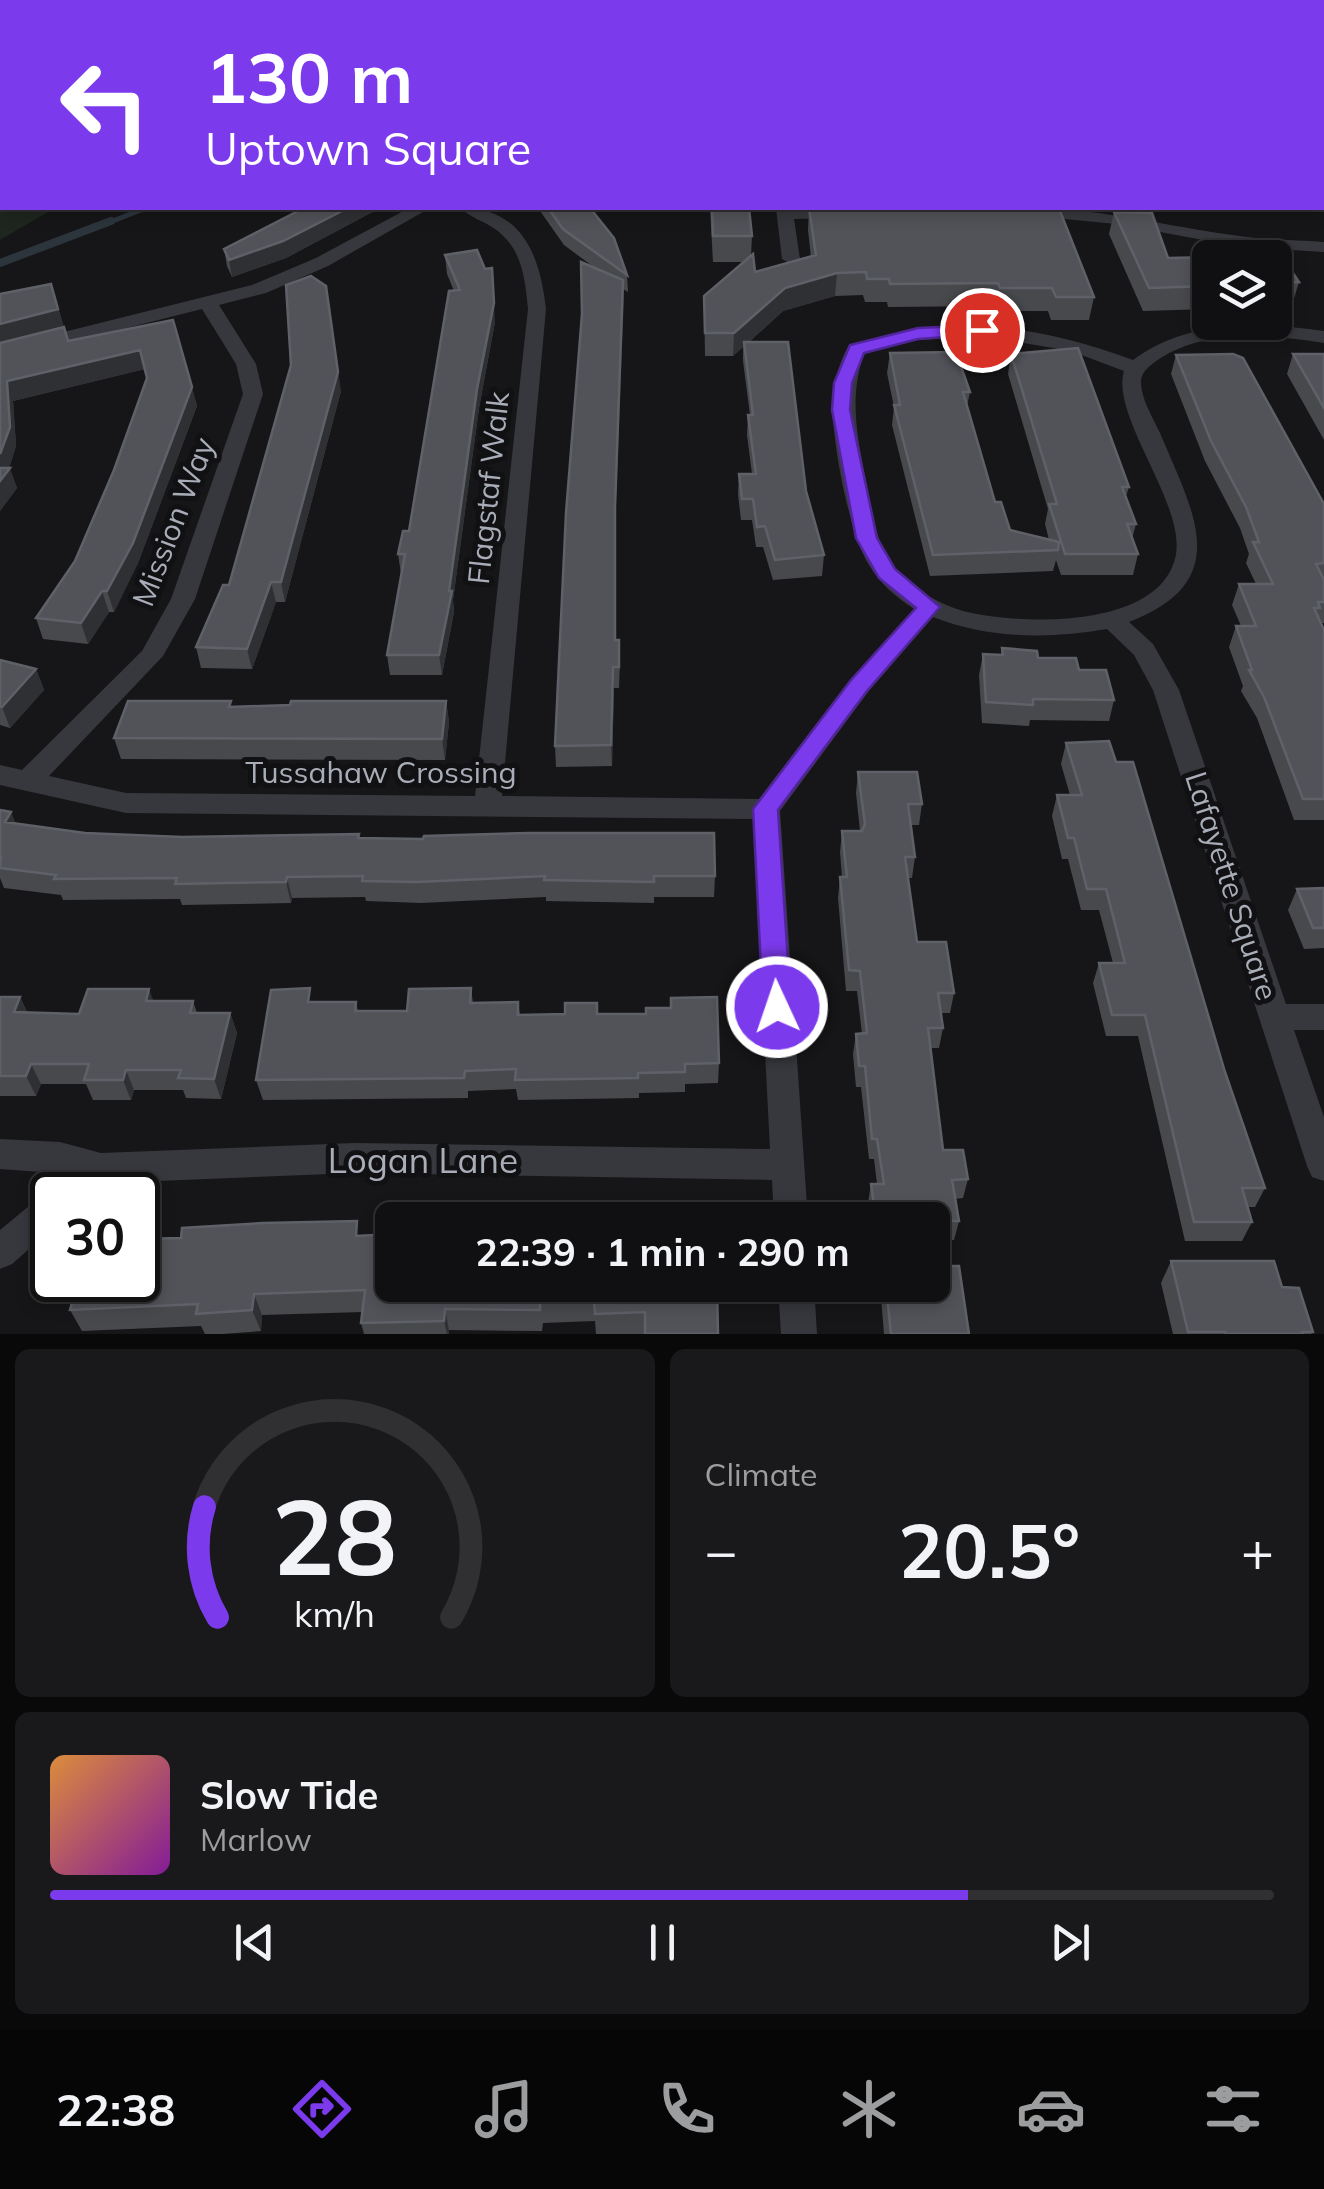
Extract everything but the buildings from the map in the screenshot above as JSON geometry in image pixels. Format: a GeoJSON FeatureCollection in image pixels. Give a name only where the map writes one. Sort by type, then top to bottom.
{"type":"FeatureCollection","features":[{"type":"Feature","properties":{"kind":"street"},"geometry":{"type":"LineString","coordinates":[[0,354],[258,289],[322,262],[417,210]]}},
{"type":"Feature","properties":{"kind":"street","name":"Flagstaf Walk"},"geometry":{"type":"LineString","coordinates":[[473,210],[513,233],[525,248],[534,264],[537,309],[488,806]]}},
{"type":"Feature","properties":{"kind":"street"},"geometry":{"type":"LineString","coordinates":[[979,211],[994,210]]}},
{"type":"Feature","properties":{"kind":"street"},"geometry":{"type":"LineString","coordinates":[[1020,210],[1117,219],[1241,242],[1324,247]]}},
{"type":"Feature","properties":{"kind":"street"},"geometry":{"type":"LineString","coordinates":[[791,259],[784,211],[862,213]]}},
{"type":"Feature","properties":{"kind":"street","name":"Mission Way"},"geometry":{"type":"LineString","coordinates":[[13,778],[151,656],[183,599],[253,394],[246,364],[208,303]]}},
{"type":"Feature","properties":{"kind":"street"},"geometry":{"type":"LineString","coordinates":[[1135,368],[1074,346],[982,330],[918,334],[856,349],[843,383],[841,410],[866,538],[886,574],[929,607],[987,622],[1034,628],[1113,621],[1146,606],[1176,584],[1188,556],[1185,529],[1136,401],[1131,382],[1135,368],[1153,351],[1200,335],[1264,332],[1324,337]]}},
{"type":"Feature","properties":{"kind":"street"},"geometry":{"type":"LineString","coordinates":[[789,1202],[766,809],[859,686],[929,607]]}},
{"type":"Feature","properties":{"kind":"street","name":"Lafayette Square"},"geometry":{"type":"LineString","coordinates":[[1113,621],[1144,650],[1166,690],[1324,1166]]}},
{"type":"Feature","properties":{"kind":"street","name":"Tussahaw Crossing"},"geometry":{"type":"LineString","coordinates":[[13,778],[126,803],[766,809]]}},
{"type":"Feature","properties":{"kind":"street"},"geometry":{"type":"LineString","coordinates":[[1273,1017],[1324,1017]]}},
{"type":"Feature","properties":{"kind":"street","name":"Logan Lane"},"geometry":{"type":"LineString","coordinates":[[0,1154],[60,1157],[102,1168],[355,1158],[786,1165]]}},
{"type":"Feature","properties":{"kind":"street"},"geometry":{"type":"LineString","coordinates":[[97,1172],[102,1168]]}},
{"type":"Feature","properties":{"kind":"street"},"geometry":{"type":"LineString","coordinates":[[0,1252],[30,1227]]}},
{"type":"Feature","properties":{"kind":"street"},"geometry":{"type":"LineString","coordinates":[[797,1302],[799,1334]]}},
{"type":"Feature","properties":{"kind":"shaded area"},"geometry":{"type":"Polygon","coordinates":[[[0,210],[52,210],[0,240],[0,210]]]}},
{"type":"Feature","properties":{"kind":"waterway"},"geometry":{"type":"LineString","coordinates":[[105,224],[141,210]]}},
{"type":"Feature","properties":{"kind":"waterway"},"geometry":{"type":"LineString","coordinates":[[0,263],[111,221]]}},
{"type":"Feature","properties":{"kind":"route"},"geometry":{"type":"LineString","coordinates":[[777,1007],[766,809],[859,686],[929,607],[886,574],[866,538],[841,410],[843,383],[856,349],[918,334],[982,330]]}}]}
